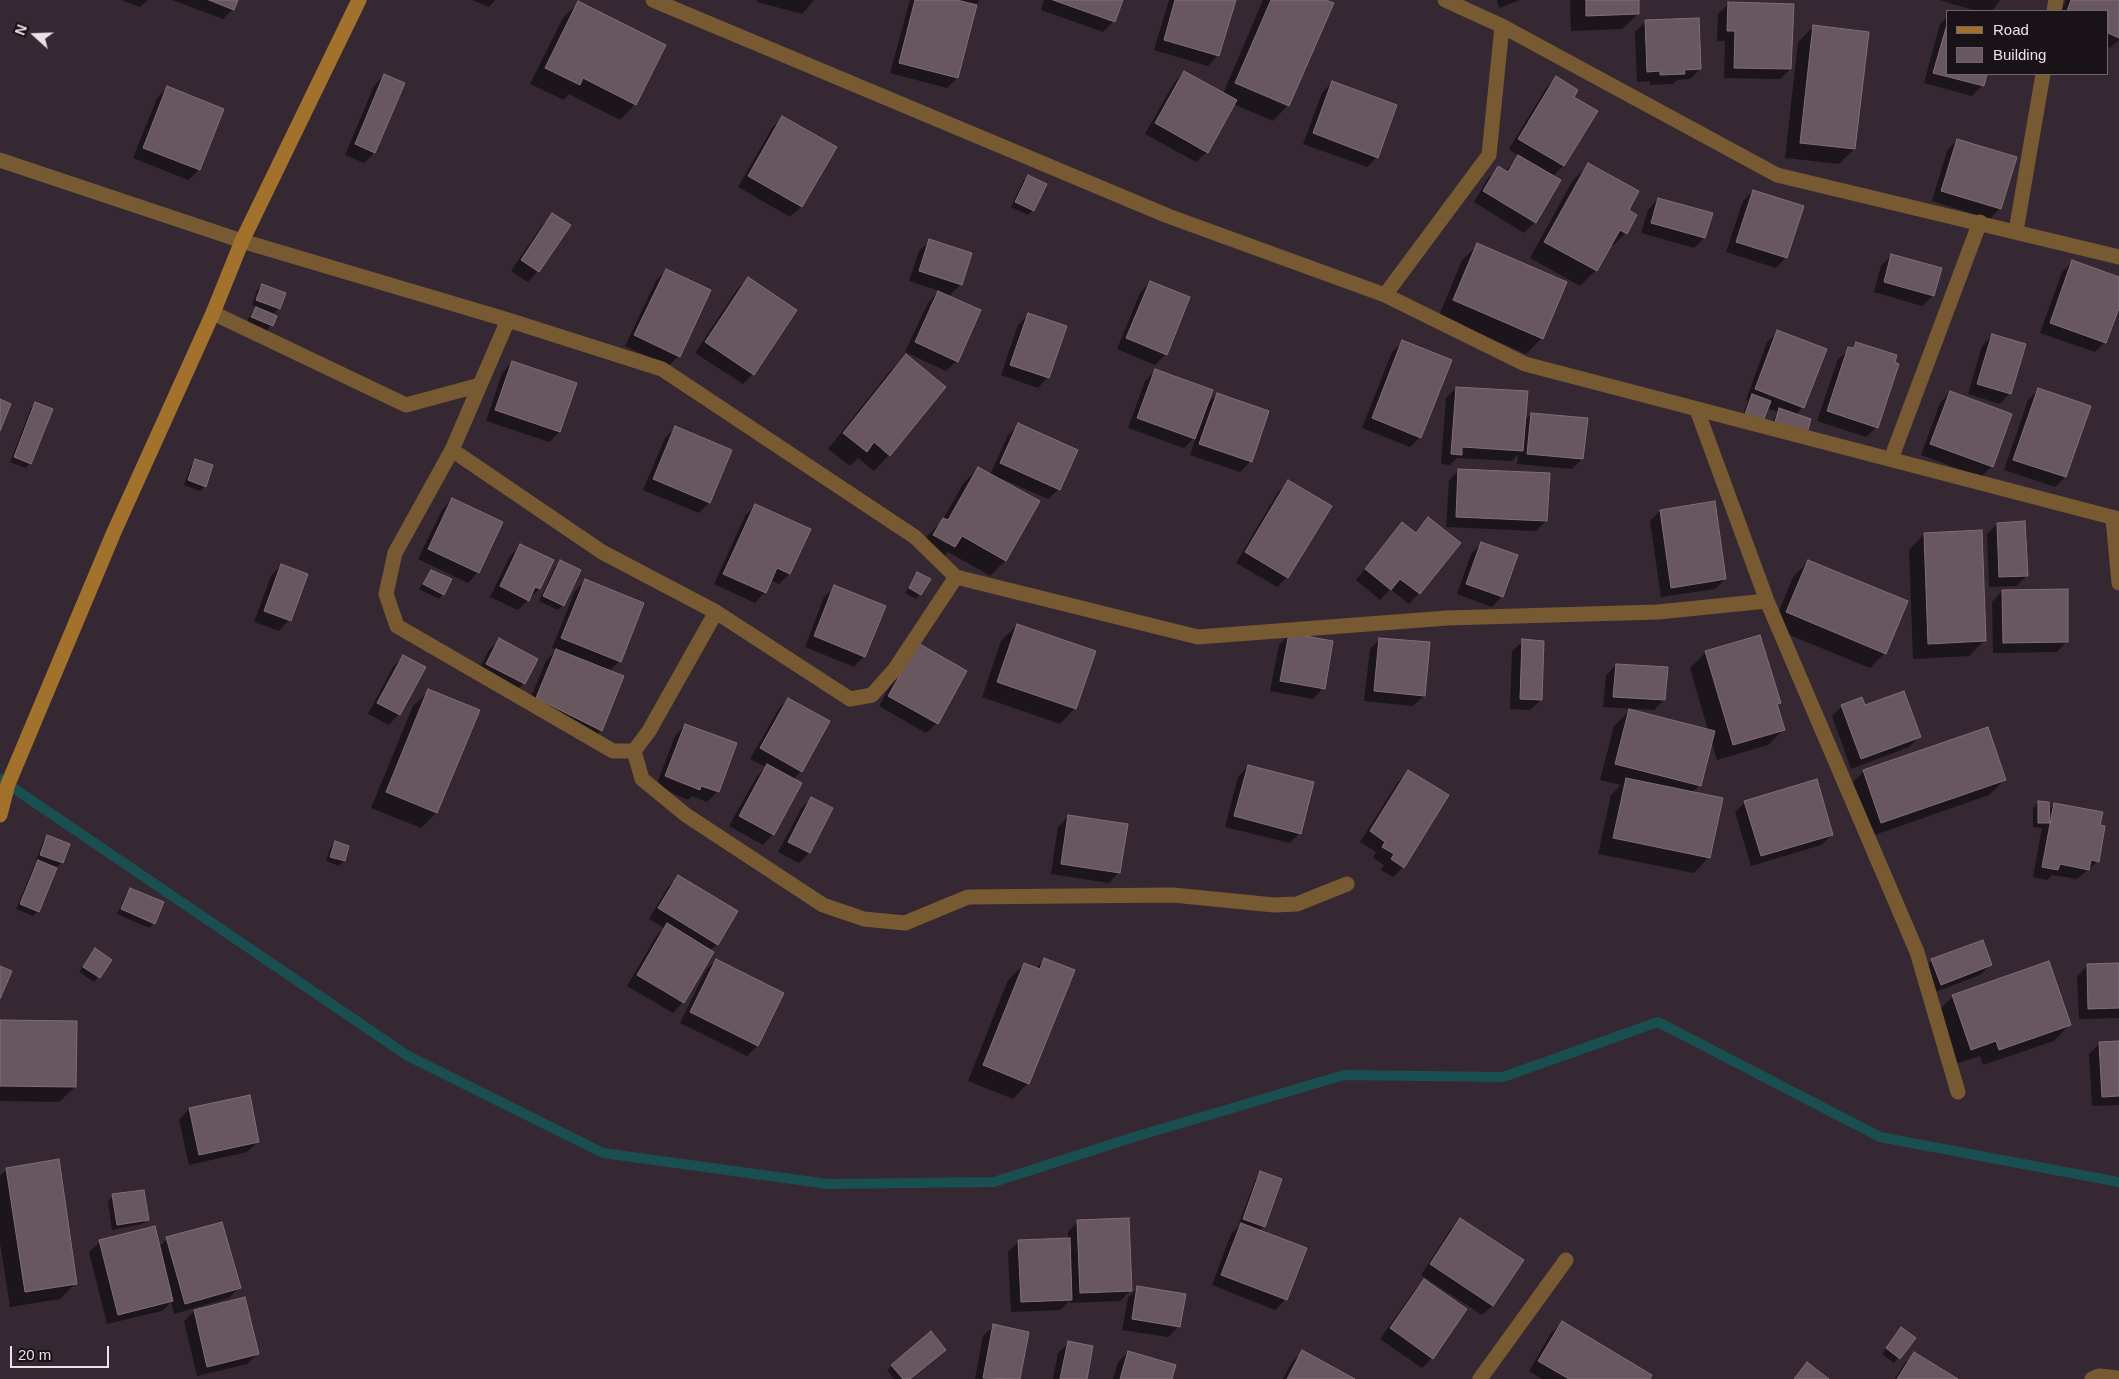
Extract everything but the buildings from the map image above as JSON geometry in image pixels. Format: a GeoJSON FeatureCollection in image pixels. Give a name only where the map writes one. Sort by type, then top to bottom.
{"type":"FeatureCollection","features":[{"type":"Feature","properties":{"kind":"street"},"geometry":{"type":"LineString","coordinates":[[0,815],[8,784],[114,532],[213,314],[242,241],[359,0]]}},
{"type":"Feature","properties":{"kind":"street"},"geometry":{"type":"LineString","coordinates":[[653,0],[1168,216],[1385,295],[1524,364],[2116,519],[2119,583]]}},
{"type":"Feature","properties":{"kind":"street"},"geometry":{"type":"LineString","coordinates":[[1445,0],[1502,26],[1777,174],[2119,257]]}},
{"type":"Feature","properties":{"kind":"street"},"geometry":{"type":"LineString","coordinates":[[1385,295],[1489,155],[1502,26]]}},
{"type":"Feature","properties":{"kind":"street"},"geometry":{"type":"LineString","coordinates":[[2016,231],[2043,75]]}},
{"type":"Feature","properties":{"kind":"street"},"geometry":{"type":"LineString","coordinates":[[0,160],[242,241],[508,320],[662,369],[915,537],[956,577],[1198,637],[1447,618],[1658,612],[1767,601]]}},
{"type":"Feature","properties":{"kind":"street"},"geometry":{"type":"LineString","coordinates":[[1891,459],[1980,222]]}},
{"type":"Feature","properties":{"kind":"street"},"geometry":{"type":"LineString","coordinates":[[213,314],[406,405],[480,386]]}},
{"type":"Feature","properties":{"kind":"street"},"geometry":{"type":"LineString","coordinates":[[508,320],[452,450],[395,553],[386,594],[397,626],[613,751],[634,752]]}},
{"type":"Feature","properties":{"kind":"street"},"geometry":{"type":"LineString","coordinates":[[1697,410],[1767,601],[1917,952],[1958,1092]]}},
{"type":"Feature","properties":{"kind":"street"},"geometry":{"type":"LineString","coordinates":[[452,450],[602,552],[716,612],[850,699],[872,695],[895,669],[956,577]]}},
{"type":"Feature","properties":{"kind":"street"},"geometry":{"type":"LineString","coordinates":[[634,752],[649,731],[716,612]]}},
{"type":"Feature","properties":{"kind":"street"},"geometry":{"type":"LineString","coordinates":[[634,752],[642,779],[686,815],[823,905],[864,919],[905,923],[968,897],[1174,895],[1274,905],[1297,904],[1347,884]]}},
{"type":"Feature","properties":{"kind":"street"},"geometry":{"type":"LineString","coordinates":[[1480,1379],[1566,1260]]}},
{"type":"Feature","properties":{"kind":"street"},"geometry":{"type":"LineString","coordinates":[[2092,1379],[2099,1376],[2119,1378]]}},
{"type":"Feature","properties":{"kind":"waterway"},"geometry":{"type":"LineString","coordinates":[[0,779],[408,1056],[603,1153],[828,1184],[994,1182],[1131,1138],[1344,1075],[1503,1077],[1658,1022],[1880,1137],[2119,1182]]}}]}
